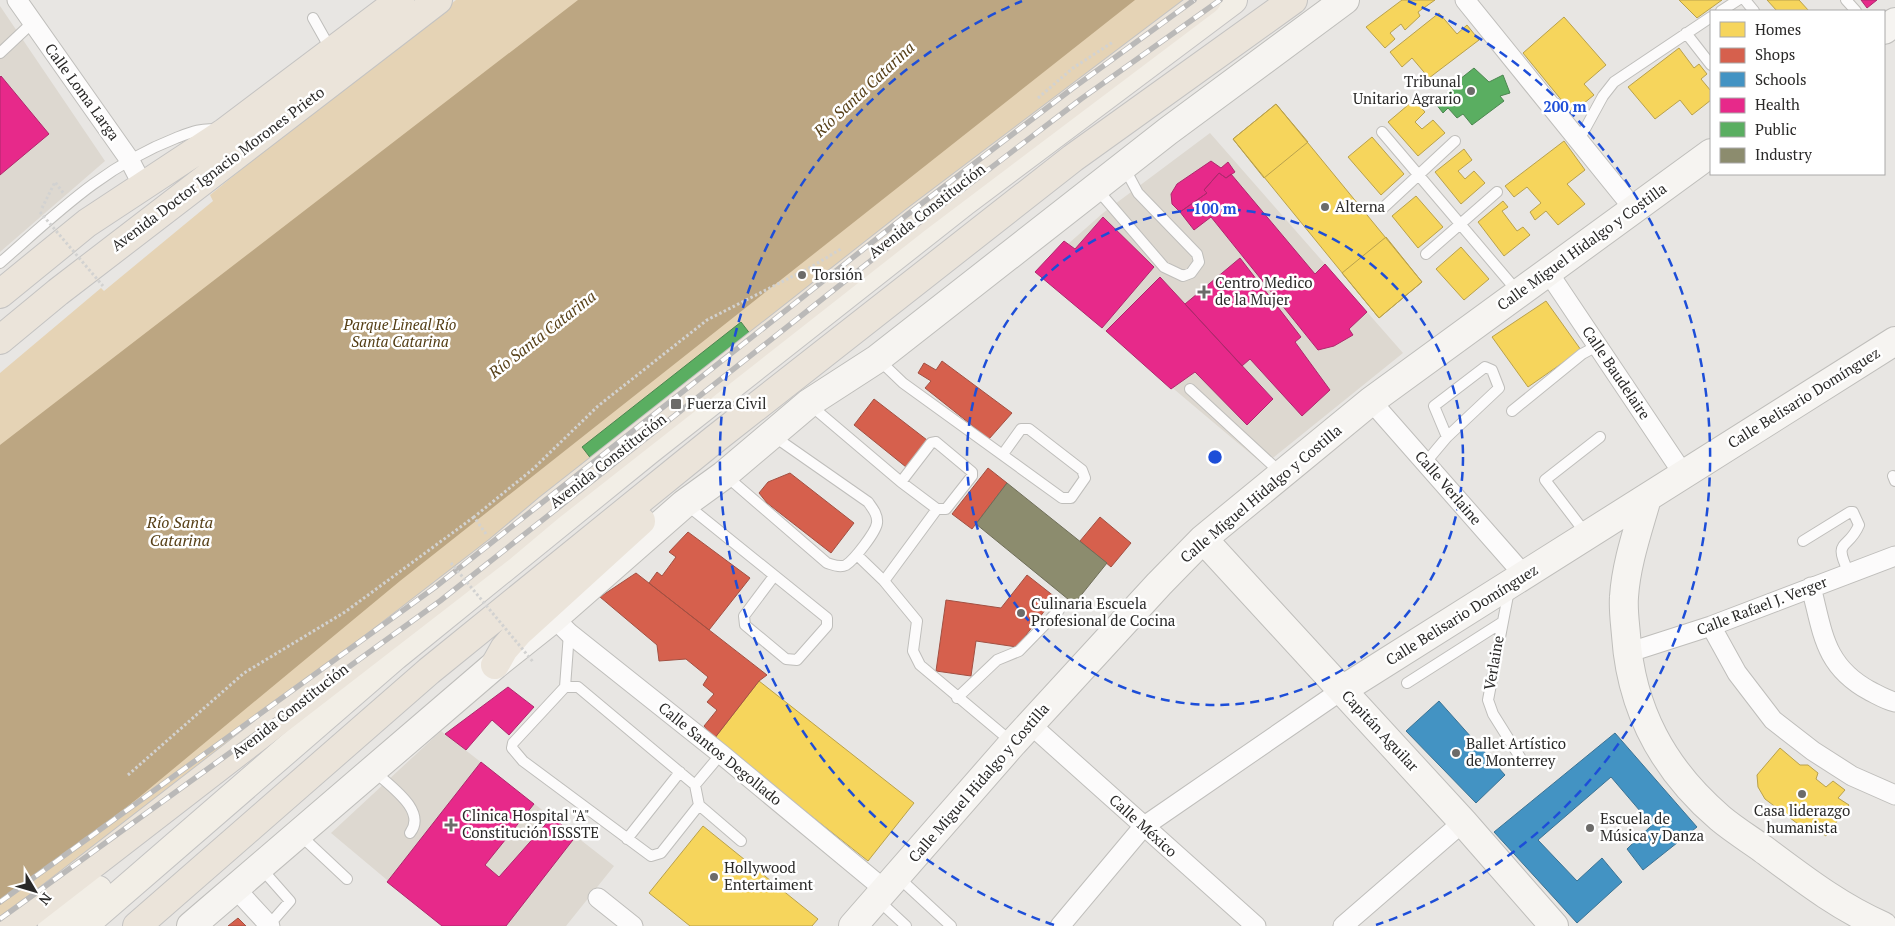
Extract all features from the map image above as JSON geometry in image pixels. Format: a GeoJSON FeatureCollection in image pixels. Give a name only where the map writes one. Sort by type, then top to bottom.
{"type":"FeatureCollection","features":[{"type":"Feature","properties":{"kind":"highway","name":"Avenida Doctor Ignacio Morones Prieto"},"geometry":{"type":"LineString","coordinates":[[0,294],[87,223],[225,132],[400,0]]}},
{"type":"Feature","properties":{"kind":"highway","name":"Avenida Doctor Ignacio Morones Prieto"},"geometry":{"type":"LineString","coordinates":[[0,340],[73,280],[438,0]]}},
{"type":"Feature","properties":{"kind":"highway","name":"Avenida Constitución"},"geometry":{"type":"LineString","coordinates":[[13,926],[499,550],[549,508],[917,219],[1207,0]]}},
{"type":"Feature","properties":{"kind":"highway"},"geometry":{"type":"LineString","coordinates":[[137,926],[429,671],[715,439],[1073,158],[1293,0]]}},
{"type":"Feature","properties":{"kind":"highway"},"geometry":{"type":"LineString","coordinates":[[495,665],[507,645],[524,627],[693,475],[707,457],[715,439]]}},
{"type":"Feature","properties":{"kind":"main road","name":"Avenida Constitución"},"geometry":{"type":"LineString","coordinates":[[83,926],[395,656],[648,450],[965,201],[1233,0]]}},
{"type":"Feature","properties":{"kind":"main road"},"geometry":{"type":"LineString","coordinates":[[52,926],[102,887],[255,776]]}},
{"type":"Feature","properties":{"kind":"street","name":"Calle Loma Larga"},"geometry":{"type":"LineString","coordinates":[[17,0],[32,24],[129,159],[143,186]]}},
{"type":"Feature","properties":{"kind":"street"},"geometry":{"type":"LineString","coordinates":[[191,926],[495,665],[562,626],[684,504],[724,475],[771,434],[809,404],[877,359],[1124,166],[1345,0]]}},
{"type":"Feature","properties":{"kind":"street"},"geometry":{"type":"LineString","coordinates":[[1466,0],[1634,209]]}},
{"type":"Feature","properties":{"kind":"street","name":"Calle Miguel Hidalgo y Costilla"},"geometry":{"type":"LineString","coordinates":[[853,926],[1022,734],[1203,539],[1371,401],[1710,155]]}},
{"type":"Feature","properties":{"kind":"street","name":"Calle Baudelaire"},"geometry":{"type":"LineString","coordinates":[[1548,272],[1684,475]]}},
{"type":"Feature","properties":{"kind":"street","name":"Calle Belisario Domínguez"},"geometry":{"type":"LineString","coordinates":[[1060,926],[1143,826],[1342,690],[1895,341]]}},
{"type":"Feature","properties":{"kind":"street","name":"Calle Verlaine"},"geometry":{"type":"LineString","coordinates":[[1371,401],[1426,462],[1517,580]]}},
{"type":"Feature","properties":{"kind":"street"},"geometry":{"type":"LineString","coordinates":[[1647,498],[1631,556],[1624,597],[1627,653],[1635,697],[1660,748],[1682,779],[1720,818],[1816,890],[1862,917],[1884,926]]}},
{"type":"Feature","properties":{"kind":"street","name":"Capitán Aguilar"},"geometry":{"type":"LineString","coordinates":[[1203,539],[1463,822],[1554,926]]}},
{"type":"Feature","properties":{"kind":"street","name":"Calle Rafael J. Verger"},"geometry":{"type":"LineString","coordinates":[[1627,653],[1711,626],[1895,556]]}},
{"type":"Feature","properties":{"kind":"street"},"geometry":{"type":"LineString","coordinates":[[1811,587],[1831,657],[1843,671],[1863,687],[1895,702]]}},
{"type":"Feature","properties":{"kind":"street","name":"Calle Santos Degollado"},"geometry":{"type":"LineString","coordinates":[[562,626],[886,889]]}},
{"type":"Feature","properties":{"kind":"street"},"geometry":{"type":"LineString","coordinates":[[1711,626],[1737,673],[1773,720],[1813,751],[1852,776],[1895,794]]}},
{"type":"Feature","properties":{"kind":"street","name":"Calle México"},"geometry":{"type":"LineString","coordinates":[[1022,734],[1143,826],[1256,926]]}},
{"type":"Feature","properties":{"kind":"street"},"geometry":{"type":"LineString","coordinates":[[1342,926],[1463,822]]}},
{"type":"Feature","properties":{"kind":"street"},"geometry":{"type":"LineString","coordinates":[[234,888],[269,926]]}},
{"type":"Feature","properties":{"kind":"street"},"geometry":{"type":"LineString","coordinates":[[598,898],[633,926]]}},
{"type":"Feature","properties":{"kind":"lane"},"geometry":{"type":"LineString","coordinates":[[1723,10],[1738,0]]}},
{"type":"Feature","properties":{"kind":"lane"},"geometry":{"type":"LineString","coordinates":[[1745,0],[1753,10]]}},
{"type":"Feature","properties":{"kind":"lane"},"geometry":{"type":"LineString","coordinates":[[1846,0],[1855,10]]}},
{"type":"Feature","properties":{"kind":"lane"},"geometry":{"type":"LineString","coordinates":[[312,18],[332,51]]}},
{"type":"Feature","properties":{"kind":"lane"},"geometry":{"type":"LineString","coordinates":[[1579,140],[1603,96],[1614,82],[1710,18]]}},
{"type":"Feature","properties":{"kind":"lane"},"geometry":{"type":"LineString","coordinates":[[0,53],[32,24]]}},
{"type":"Feature","properties":{"kind":"lane"},"geometry":{"type":"LineString","coordinates":[[1686,33],[1710,64]]}},
{"type":"Feature","properties":{"kind":"lane"},"geometry":{"type":"LineString","coordinates":[[0,263],[98,179],[129,159],[193,132],[212,129],[225,132]]}},
{"type":"Feature","properties":{"kind":"lane"},"geometry":{"type":"LineString","coordinates":[[1382,132],[1519,293]]}},
{"type":"Feature","properties":{"kind":"lane"},"geometry":{"type":"LineString","coordinates":[[1383,208],[1456,141]]}},
{"type":"Feature","properties":{"kind":"lane"},"geometry":{"type":"LineString","coordinates":[[1096,188],[1164,267],[1182,276],[1191,273],[1199,262],[1197,254],[1138,193],[1124,166]]}},
{"type":"Feature","properties":{"kind":"lane"},"geometry":{"type":"LineString","coordinates":[[1426,254],[1497,192]]}},
{"type":"Feature","properties":{"kind":"lane"},"geometry":{"type":"LineString","coordinates":[[1512,411],[1582,354],[1597,346]]}},
{"type":"Feature","properties":{"kind":"lane"},"geometry":{"type":"LineString","coordinates":[[877,359],[903,383],[1065,499],[1071,498],[1085,478],[1082,470],[1029,429],[1021,430],[1003,454]]}},
{"type":"Feature","properties":{"kind":"lane"},"geometry":{"type":"LineString","coordinates":[[1426,462],[1447,437],[1499,388],[1492,370],[1485,367],[1434,406],[1447,437]]}},
{"type":"Feature","properties":{"kind":"lane"},"geometry":{"type":"LineString","coordinates":[[1190,389],[1282,474]]}},
{"type":"Feature","properties":{"kind":"lane"},"geometry":{"type":"LineString","coordinates":[[809,404],[901,482],[937,510],[946,509],[972,476],[970,468],[938,443],[931,443],[901,482]]}},
{"type":"Feature","properties":{"kind":"lane"},"geometry":{"type":"LineString","coordinates":[[724,475],[827,563],[838,567],[847,564],[857,555],[877,525],[876,514],[868,502],[771,434]]}},
{"type":"Feature","properties":{"kind":"lane"},"geometry":{"type":"LineString","coordinates":[[1588,535],[1545,480],[1600,437]]}},
{"type":"Feature","properties":{"kind":"lane"},"geometry":{"type":"LineString","coordinates":[[684,504],[824,614],[829,622],[797,660],[786,659],[745,625],[743,621],[744,616],[774,576]]}},
{"type":"Feature","properties":{"kind":"lane"},"geometry":{"type":"LineString","coordinates":[[884,581],[937,510]]}},
{"type":"Feature","properties":{"kind":"lane"},"geometry":{"type":"LineString","coordinates":[[1803,540],[1853,512],[1859,525],[1842,544],[1840,555],[1850,573]]}},
{"type":"Feature","properties":{"kind":"lane"},"geometry":{"type":"LineString","coordinates":[[857,555],[884,581],[917,621],[913,651],[916,659],[957,698],[1022,734]]}},
{"type":"Feature","properties":{"kind":"lane","name":"Verlaine"},"geometry":{"type":"LineString","coordinates":[[1517,580],[1501,623],[1488,700],[1492,714],[1523,762]]}},
{"type":"Feature","properties":{"kind":"lane"},"geometry":{"type":"LineString","coordinates":[[957,698],[997,660],[1018,651],[1058,610]]}},
{"type":"Feature","properties":{"kind":"lane"},"geometry":{"type":"LineString","coordinates":[[1407,682],[1501,623]]}},
{"type":"Feature","properties":{"kind":"lane"},"geometry":{"type":"LineString","coordinates":[[562,626],[564,687],[516,739],[512,748],[523,761],[647,854],[656,856],[661,853],[699,805]]}},
{"type":"Feature","properties":{"kind":"lane"},"geometry":{"type":"LineString","coordinates":[[564,687],[578,687],[695,785],[699,805],[741,841]]}},
{"type":"Feature","properties":{"kind":"lane"},"geometry":{"type":"LineString","coordinates":[[695,785],[721,754]]}},
{"type":"Feature","properties":{"kind":"lane"},"geometry":{"type":"LineString","coordinates":[[372,769],[410,806],[416,817],[415,827],[410,833]]}},
{"type":"Feature","properties":{"kind":"lane"},"geometry":{"type":"LineString","coordinates":[[627,839],[680,772]]}},
{"type":"Feature","properties":{"kind":"lane"},"geometry":{"type":"LineString","coordinates":[[298,833],[346,879]]}},
{"type":"Feature","properties":{"kind":"lane"},"geometry":{"type":"LineString","coordinates":[[259,866],[290,902],[269,926]]}},
{"type":"Feature","properties":{"kind":"lane"},"geometry":{"type":"LineString","coordinates":[[886,889],[906,926]]}},
{"type":"Feature","properties":{"kind":"lane"},"geometry":{"type":"LineString","coordinates":[[886,889],[951,926]]}},
{"type":"Feature","properties":{"kind":"path"},"geometry":{"type":"LineString","coordinates":[[1031,104],[1073,68],[1114,41]]}},
{"type":"Feature","properties":{"kind":"path"},"geometry":{"type":"LineString","coordinates":[[55,182],[40,212],[103,286]]}},
{"type":"Feature","properties":{"kind":"path"},"geometry":{"type":"LineString","coordinates":[[128,775],[244,674],[344,612],[474,517],[533,469],[598,406],[708,320],[811,267],[849,244]]}},
{"type":"Feature","properties":{"kind":"path"},"geometry":{"type":"LineString","coordinates":[[474,517],[486,534]]}},
{"type":"Feature","properties":{"kind":"path"},"geometry":{"type":"LineString","coordinates":[[451,563],[534,663]]}},
{"type":"Feature","properties":{"kind":"shaded area"},"geometry":{"type":"Polygon","coordinates":[[[0,6],[105,161],[0,252],[0,6]]]}},
{"type":"Feature","properties":{"kind":"shaded area","name":"Centro Medico de la Mujer"},"geometry":{"type":"Polygon","coordinates":[[[1210,133],[1403,353],[1264,465],[1035,272],[1064,241],[1068,244],[1103,213],[1210,133]]]}},
{"type":"Feature","properties":{"kind":"shaded area","name":"Clinica Hospital \"A\" Constitución ISSSTE"},"geometry":{"type":"Polygon","coordinates":[[[441,731],[614,866],[566,926],[442,926],[331,833],[441,731]]]}},
{"type":"Feature","properties":{"kind":"green space","name":"Río Santa Catarina"},"geometry":{"type":"Polygon","coordinates":[[[456,0],[1205,0],[0,922],[0,373],[101,288],[104,291],[213,201],[210,195],[456,0]]]}},
{"type":"Feature","properties":{"kind":"water","name":"Río Santa Catarina"},"geometry":{"type":"Polygon","coordinates":[[[578,0],[1135,0],[400,581],[137,799],[0,905],[0,445],[578,0]]]}},
{"type":"Feature","properties":{"kind":"building: Homes"},"geometry":{"type":"Polygon","coordinates":[[[1402,0],[1435,0],[1418,12],[1420,16],[1405,30],[1401,24],[1390,33],[1395,39],[1385,48],[1366,27],[1402,0]]]}},
{"type":"Feature","properties":{"kind":"building: Homes"},"geometry":{"type":"Polygon","coordinates":[[[1679,0],[1722,0],[1697,18],[1679,0]]]}},
{"type":"Feature","properties":{"kind":"building: Homes"},"geometry":{"type":"Polygon","coordinates":[[[1767,0],[1799,0],[1808,10],[1776,10],[1767,0]]]}},
{"type":"Feature","properties":{"kind":"building: Homes"},"geometry":{"type":"Polygon","coordinates":[[[1439,13],[1457,34],[1467,25],[1479,40],[1429,78],[1412,58],[1402,67],[1390,52],[1439,13]]]}},
{"type":"Feature","properties":{"kind":"building: Homes"},"geometry":{"type":"Polygon","coordinates":[[[1564,17],[1606,65],[1584,84],[1594,95],[1572,113],[1523,53],[1564,17]]]}},
{"type":"Feature","properties":{"kind":"building: Homes"},"geometry":{"type":"Polygon","coordinates":[[[1679,48],[1694,68],[1699,64],[1707,74],[1701,79],[1710,90],[1710,101],[1692,115],[1680,100],[1655,119],[1628,87],[1679,48]]]}},
{"type":"Feature","properties":{"kind":"building: Homes"},"geometry":{"type":"Polygon","coordinates":[[[1414,100],[1425,112],[1415,122],[1422,129],[1433,120],[1445,133],[1418,156],[1388,122],[1414,100]]]}},
{"type":"Feature","properties":{"kind":"building: Homes","name":"Alterna"},"geometry":{"type":"Polygon","coordinates":[[[1276,104],[1422,282],[1379,318],[1233,139],[1276,104]]]}},
{"type":"Feature","properties":{"kind":"building: Homes"},"geometry":{"type":"Polygon","coordinates":[[[1276,104],[1308,142],[1264,178],[1233,139],[1276,104]]]}},
{"type":"Feature","properties":{"kind":"building: Homes"},"geometry":{"type":"Polygon","coordinates":[[[1372,137],[1404,174],[1381,195],[1348,157],[1372,137]]]}},
{"type":"Feature","properties":{"kind":"building: Homes"},"geometry":{"type":"Polygon","coordinates":[[[1564,141],[1585,170],[1567,184],[1585,204],[1558,225],[1546,211],[1535,220],[1530,212],[1541,203],[1527,187],[1514,197],[1505,186],[1564,141]]]}},
{"type":"Feature","properties":{"kind":"building: Homes"},"geometry":{"type":"Polygon","coordinates":[[[1464,149],[1472,160],[1458,171],[1465,179],[1474,171],[1485,183],[1461,204],[1435,172],[1464,149]]]}},
{"type":"Feature","properties":{"kind":"building: Homes"},"geometry":{"type":"Polygon","coordinates":[[[1416,196],[1443,227],[1418,248],[1392,216],[1416,196]]]}},
{"type":"Feature","properties":{"kind":"building: Homes"},"geometry":{"type":"Polygon","coordinates":[[[1503,201],[1508,207],[1502,211],[1517,231],[1523,227],[1530,235],[1504,256],[1478,222],[1503,201]]]}},
{"type":"Feature","properties":{"kind":"building: Homes"},"geometry":{"type":"Polygon","coordinates":[[[1386,237],[1422,282],[1379,318],[1342,273],[1386,237]]]}},
{"type":"Feature","properties":{"kind":"building: Homes"},"geometry":{"type":"Polygon","coordinates":[[[1461,247],[1489,279],[1464,300],[1436,269],[1461,247]]]}},
{"type":"Feature","properties":{"kind":"building: Homes"},"geometry":{"type":"Polygon","coordinates":[[[1546,301],[1581,350],[1528,387],[1492,337],[1546,301]]]}},
{"type":"Feature","properties":{"kind":"building: Homes"},"geometry":{"type":"Polygon","coordinates":[[[759,681],[914,803],[868,861],[714,739],[759,681]]]}},
{"type":"Feature","properties":{"kind":"building: Homes","name":"Casa liderazgo humanista"},"geometry":{"type":"Polygon","coordinates":[[[1780,748],[1800,765],[1808,765],[1818,773],[1816,779],[1826,787],[1833,781],[1845,790],[1838,798],[1849,805],[1826,836],[1816,829],[1815,824],[1802,827],[1765,799],[1758,787],[1757,775],[1780,748]]]}},
{"type":"Feature","properties":{"kind":"building: Homes","name":"Hollywood Entertaiment"},"geometry":{"type":"Polygon","coordinates":[[[703,826],[818,919],[812,926],[690,926],[649,893],[703,826]]]}},
{"type":"Feature","properties":{"kind":"building: Shops"},"geometry":{"type":"Polygon","coordinates":[[[942,361],[1012,413],[989,439],[925,388],[931,381],[918,373],[924,363],[936,370],[942,361]]]}},
{"type":"Feature","properties":{"kind":"building: Shops"},"geometry":{"type":"Polygon","coordinates":[[[874,399],[927,440],[906,467],[854,425],[874,399]]]}},
{"type":"Feature","properties":{"kind":"building: Shops"},"geometry":{"type":"Polygon","coordinates":[[[988,468],[1007,483],[972,529],[952,514],[988,468]]]}},
{"type":"Feature","properties":{"kind":"building: Shops"},"geometry":{"type":"Polygon","coordinates":[[[790,473],[854,523],[831,553],[767,503],[759,493],[768,482],[790,473]]]}},
{"type":"Feature","properties":{"kind":"building: Shops"},"geometry":{"type":"Polygon","coordinates":[[[1100,517],[1131,543],[1111,567],[1080,541],[1100,517]]]}},
{"type":"Feature","properties":{"kind":"building: Shops"},"geometry":{"type":"Polygon","coordinates":[[[688,532],[750,578],[709,630],[649,583],[657,572],[662,576],[676,557],[669,552],[688,532]]]}},
{"type":"Feature","properties":{"kind":"building: Shops"},"geometry":{"type":"Polygon","coordinates":[[[636,573],[767,675],[759,681],[714,739],[704,726],[717,710],[707,702],[714,694],[703,685],[708,677],[686,659],[659,661],[657,645],[600,597],[636,573]]]}},
{"type":"Feature","properties":{"kind":"building: Shops"},"geometry":{"type":"Polygon","coordinates":[[[1027,575],[1055,597],[1017,647],[976,641],[971,676],[936,671],[946,600],[1001,608],[1027,575]]]}},
{"type":"Feature","properties":{"kind":"building: Shops"},"geometry":{"type":"Polygon","coordinates":[[[238,918],[246,926],[228,926],[238,918]]]}},
{"type":"Feature","properties":{"kind":"building: Schools","name":"Ballet Artístico de Monterrey"},"geometry":{"type":"Polygon","coordinates":[[[1439,701],[1505,775],[1476,803],[1406,731],[1439,701]]]}},
{"type":"Feature","properties":{"kind":"building: Schools"},"geometry":{"type":"Polygon","coordinates":[[[1615,733],[1697,827],[1643,870],[1627,849],[1652,825],[1611,777],[1538,840],[1577,881],[1602,858],[1622,882],[1577,923],[1494,832],[1615,733]]]}},
{"type":"Feature","properties":{"kind":"building: Health"},"geometry":{"type":"Polygon","coordinates":[[[1861,0],[1877,0],[1867,8],[1861,0]]]}},
{"type":"Feature","properties":{"kind":"building: Health"},"geometry":{"type":"Polygon","coordinates":[[[0,77],[49,134],[0,175],[0,77]]]}},
{"type":"Feature","properties":{"kind":"building: Health"},"geometry":{"type":"Polygon","coordinates":[[[1211,161],[1221,168],[1228,162],[1235,172],[1226,178],[1219,173],[1204,190],[1207,193],[1180,212],[1172,204],[1171,194],[1177,184],[1211,161]]]}},
{"type":"Feature","properties":{"kind":"building: Health"},"geometry":{"type":"Polygon","coordinates":[[[1219,173],[1226,178],[1231,174],[1315,274],[1325,264],[1367,312],[1349,329],[1353,335],[1334,346],[1318,350],[1211,217],[1194,230],[1180,212],[1207,193],[1204,190],[1219,173]]]}},
{"type":"Feature","properties":{"kind":"building: Health"},"geometry":{"type":"Polygon","coordinates":[[[1103,217],[1154,267],[1102,328],[1035,272],[1064,241],[1075,249],[1103,217]]]}},
{"type":"Feature","properties":{"kind":"building: Health"},"geometry":{"type":"Polygon","coordinates":[[[1240,258],[1301,337],[1295,342],[1330,390],[1302,416],[1250,359],[1242,366],[1185,304],[1240,258]]]}},
{"type":"Feature","properties":{"kind":"building: Health"},"geometry":{"type":"Polygon","coordinates":[[[1160,277],[1273,399],[1247,425],[1195,372],[1171,389],[1106,331],[1160,277]]]}},
{"type":"Feature","properties":{"kind":"building: Health"},"geometry":{"type":"Polygon","coordinates":[[[508,687],[534,707],[509,735],[492,720],[466,750],[445,734],[508,687]]]}},
{"type":"Feature","properties":{"kind":"building: Health"},"geometry":{"type":"Polygon","coordinates":[[[481,762],[534,804],[485,865],[499,877],[552,817],[576,836],[506,926],[442,926],[387,882],[481,762]]]}},
{"type":"Feature","properties":{"kind":"building: Public"},"geometry":{"type":"Polygon","coordinates":[[[1474,68],[1489,82],[1503,75],[1510,93],[1500,96],[1504,101],[1472,125],[1463,114],[1457,118],[1448,108],[1443,113],[1436,104],[1453,90],[1450,87],[1474,68]]]}},
{"type":"Feature","properties":{"kind":"building: Public","name":"Fuerza Civil"},"geometry":{"type":"Polygon","coordinates":[[[741,322],[771,361],[612,486],[582,447],[741,322]]]}},
{"type":"Feature","properties":{"kind":"building: Industry"},"geometry":{"type":"Polygon","coordinates":[[[1007,483],[1107,563],[1074,604],[976,524],[1007,483]]]}},
{"type":"Feature","properties":{"kind":"railway"},"geometry":{"type":"LineString","coordinates":[[0,902],[434,588],[908,214],[1073,88],[1194,0]]}},
{"type":"Feature","properties":{"kind":"railway"},"geometry":{"type":"LineString","coordinates":[[0,919],[440,601],[916,225],[1081,99],[1220,0]]}},
{"type":"Feature","properties":{"kind":"place","name":"Tribunal Unitario Agrario"},"geometry":{"type":"Point","coordinates":[1471,91]}},
{"type":"Feature","properties":{"kind":"place","name":"Alterna"},"geometry":{"type":"Point","coordinates":[1325,207]}},
{"type":"Feature","properties":{"kind":"place","name":"Torsión"},"geometry":{"type":"Point","coordinates":[802,275]}},
{"type":"Feature","properties":{"kind":"place","name":"Centro Medico de la Mujer"},"geometry":{"type":"Point","coordinates":[1204,292]}},
{"type":"Feature","properties":{"kind":"place","name":"Fuerza Civil"},"geometry":{"type":"Point","coordinates":[676,404]}},
{"type":"Feature","properties":{"kind":"place","name":"Culinaria Escuela Profesional de Cocina"},"geometry":{"type":"Point","coordinates":[1021,613]}},
{"type":"Feature","properties":{"kind":"place","name":"Ballet Artístico de Monterrey"},"geometry":{"type":"Point","coordinates":[1456,753]}},
{"type":"Feature","properties":{"kind":"place","name":"Casa liderazgo humanista"},"geometry":{"type":"Point","coordinates":[1802,794]}},
{"type":"Feature","properties":{"kind":"place","name":"Clinica Hospital \"A\" Constitución ISSSTE"},"geometry":{"type":"Point","coordinates":[451,825]}},
{"type":"Feature","properties":{"kind":"place","name":"Escuela de Música y Danza"},"geometry":{"type":"Point","coordinates":[1590,828]}},
{"type":"Feature","properties":{"kind":"place","name":"Hollywood Entertaiment"},"geometry":{"type":"Point","coordinates":[714,877]}},
{"type":"Feature","properties":{"kind":"park label","name":"Parque Lineal Río Santa Catarina"},"geometry":{"type":"Point","coordinates":[400,334]}}]}
